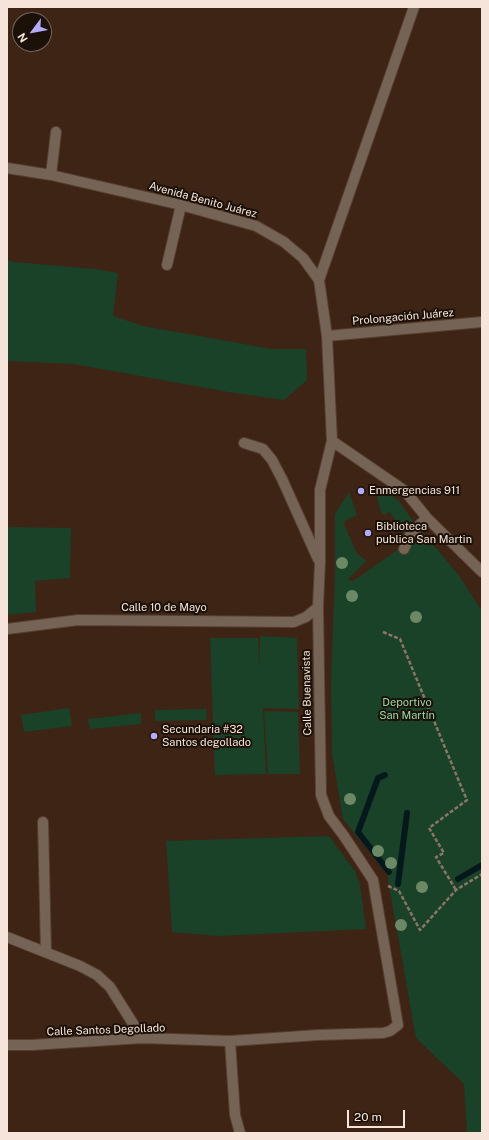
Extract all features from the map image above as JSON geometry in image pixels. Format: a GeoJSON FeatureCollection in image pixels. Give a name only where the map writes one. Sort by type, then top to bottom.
{"type":"FeatureCollection","features":[{"type":"Feature","properties":{"kind":"street"},"geometry":{"type":"LineString","coordinates":[[327,336],[320,280],[414,7]]}},
{"type":"Feature","properties":{"kind":"street"},"geometry":{"type":"LineString","coordinates":[[51,175],[56,132]]}},
{"type":"Feature","properties":{"kind":"street","name":"Avenida Benito Juárez"},"geometry":{"type":"LineString","coordinates":[[7,168],[51,175],[182,205],[256,226],[284,242],[303,258],[320,280]]}},
{"type":"Feature","properties":{"kind":"street"},"geometry":{"type":"LineString","coordinates":[[167,265],[182,205]]}},
{"type":"Feature","properties":{"kind":"street","name":"Prolongación Juárez"},"geometry":{"type":"LineString","coordinates":[[327,336],[482,322]]}},
{"type":"Feature","properties":{"kind":"street","name":"Calle Buenavista"},"geometry":{"type":"LineString","coordinates":[[327,336],[332,441],[320,490],[320,562],[318,607],[321,795],[329,816],[373,880],[398,1025],[390,1031]]}},
{"type":"Feature","properties":{"kind":"street"},"geometry":{"type":"LineString","coordinates":[[332,441],[405,491],[427,518],[482,572]]}},
{"type":"Feature","properties":{"kind":"street"},"geometry":{"type":"LineString","coordinates":[[244,443],[263,449],[272,460],[320,562]]}},
{"type":"Feature","properties":{"kind":"street"},"geometry":{"type":"LineString","coordinates":[[404,549],[411,533],[427,518]]}},
{"type":"Feature","properties":{"kind":"street","name":"Calle 10 de Mayo"},"geometry":{"type":"LineString","coordinates":[[7,629],[78,620],[294,622],[306,617],[318,607]]}},
{"type":"Feature","properties":{"kind":"street"},"geometry":{"type":"LineString","coordinates":[[43,822],[46,952]]}},
{"type":"Feature","properties":{"kind":"street"},"geometry":{"type":"LineString","coordinates":[[7,937],[80,966],[97,975],[110,986],[142,1038]]}},
{"type":"Feature","properties":{"kind":"street","name":"Calle Santos Degollado"},"geometry":{"type":"LineString","coordinates":[[7,1045],[32,1045],[142,1038],[230,1041],[318,1035],[383,1033],[390,1031]]}},
{"type":"Feature","properties":{"kind":"street"},"geometry":{"type":"LineString","coordinates":[[230,1041],[234,1115],[240,1133]]}},
{"type":"Feature","properties":{"kind":"path"},"geometry":{"type":"LineString","coordinates":[[383,632],[400,639],[468,800],[429,828],[444,853],[436,857],[456,890]]}},
{"type":"Feature","properties":{"kind":"path"},"geometry":{"type":"LineString","coordinates":[[386,884],[399,891],[420,930],[456,890],[482,874]]}},
{"type":"Feature","properties":{"kind":"green space"},"geometry":{"type":"Polygon","coordinates":[[[7,260],[118,273],[113,316],[143,326],[272,349],[306,349],[307,380],[284,400],[228,392],[74,364],[7,361],[7,260]]]}},
{"type":"Feature","properties":{"kind":"green space"},"geometry":{"type":"Polygon","coordinates":[[[374,485],[399,501],[415,524],[404,534],[389,511],[385,515],[381,512],[374,485]]]}},
{"type":"Feature","properties":{"kind":"green space","name":"Deportivo San Martín"},"geometry":{"type":"Polygon","coordinates":[[[349,492],[357,515],[345,521],[344,524],[357,554],[367,561],[348,579],[353,581],[423,532],[460,577],[482,611],[482,1133],[467,1133],[464,1084],[416,1038],[387,874],[343,819],[332,753],[331,680],[335,574],[335,514],[349,492]]]}},
{"type":"Feature","properties":{"kind":"green space"},"geometry":{"type":"Polygon","coordinates":[[[7,527],[71,528],[70,578],[35,581],[36,612],[7,615],[7,527]]]}},
{"type":"Feature","properties":{"kind":"green space"},"geometry":{"type":"Polygon","coordinates":[[[260,636],[297,638],[299,709],[263,708],[266,774],[215,775],[210,638],[258,638],[260,668],[260,636]]]}},
{"type":"Feature","properties":{"kind":"green space"},"geometry":{"type":"Polygon","coordinates":[[[69,708],[72,726],[24,732],[21,715],[69,708]]]}},
{"type":"Feature","properties":{"kind":"green space"},"geometry":{"type":"Polygon","coordinates":[[[206,709],[207,720],[155,721],[155,710],[206,709]]]}},
{"type":"Feature","properties":{"kind":"green space"},"geometry":{"type":"Polygon","coordinates":[[[264,711],[298,712],[300,774],[268,774],[264,711]]]}},
{"type":"Feature","properties":{"kind":"green space"},"geometry":{"type":"Polygon","coordinates":[[[141,713],[141,724],[90,729],[88,719],[141,713]]]}},
{"type":"Feature","properties":{"kind":"green space"},"geometry":{"type":"Polygon","coordinates":[[[329,836],[355,871],[360,885],[366,929],[218,936],[172,932],[166,841],[329,836]]]}},
{"type":"Feature","properties":{"kind":"waterway"},"geometry":{"type":"LineString","coordinates":[[385,775],[378,778],[358,832],[389,872]]}},
{"type":"Feature","properties":{"kind":"waterway"},"geometry":{"type":"LineString","coordinates":[[398,884],[407,813]]}},
{"type":"Feature","properties":{"kind":"waterway"},"geometry":{"type":"LineString","coordinates":[[458,879],[482,865]]}},
{"type":"Feature","properties":{"kind":"place","name":"Enmergencias 911"},"geometry":{"type":"Point","coordinates":[361,491]}},
{"type":"Feature","properties":{"kind":"place","name":"Biblioteca publica San Martin"},"geometry":{"type":"Point","coordinates":[368,533]}},
{"type":"Feature","properties":{"kind":"place","name":"Secundaria #32 Santos degollado"},"geometry":{"type":"Point","coordinates":[154,736]}}]}
